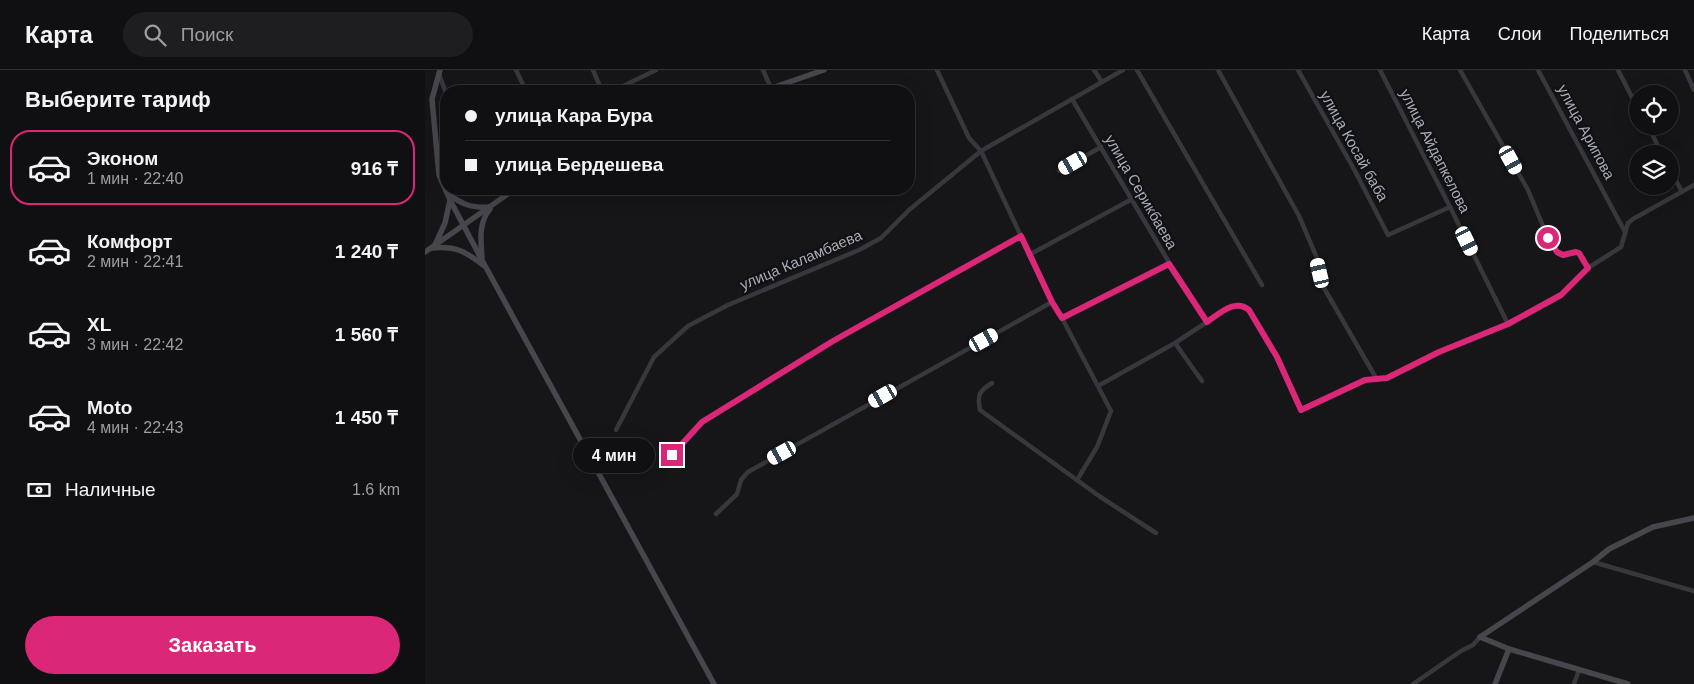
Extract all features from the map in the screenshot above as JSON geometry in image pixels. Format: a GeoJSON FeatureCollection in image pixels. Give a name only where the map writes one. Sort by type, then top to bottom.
{"type":"FeatureCollection","features":[{"type":"Feature","properties":{"kind":"main road"},"geometry":{"type":"LineString","coordinates":[[780,85],[824,70]]}},
{"type":"Feature","properties":{"kind":"main road"},"geometry":{"type":"LineString","coordinates":[[439,72],[432,99],[440,177]]}},
{"type":"Feature","properties":{"kind":"main road"},"geometry":{"type":"LineString","coordinates":[[430,248],[507,195]]}},
{"type":"Feature","properties":{"kind":"main road"},"geometry":{"type":"LineString","coordinates":[[449,197],[467,205],[493,205]]}},
{"type":"Feature","properties":{"kind":"main road"},"geometry":{"type":"LineString","coordinates":[[449,197],[714,684]]}},
{"type":"Feature","properties":{"kind":"main road"},"geometry":{"type":"LineString","coordinates":[[430,248],[445,222],[449,197]]}},
{"type":"Feature","properties":{"kind":"main road"},"geometry":{"type":"LineString","coordinates":[[484,264],[481,228],[486,214],[493,205]]}},
{"type":"Feature","properties":{"kind":"main road"},"geometry":{"type":"LineString","coordinates":[[430,248],[446,247],[460,250],[484,264]]}},
{"type":"Feature","properties":{"kind":"main road"},"geometry":{"type":"LineString","coordinates":[[1480,637],[1593,562],[1609,549],[1653,527],[1694,518]]}},
{"type":"Feature","properties":{"kind":"main road"},"geometry":{"type":"LineString","coordinates":[[1480,637],[1509,649],[1628,684]]}},
{"type":"Feature","properties":{"kind":"main road"},"geometry":{"type":"LineString","coordinates":[[1495,684],[1509,649]]}},
{"type":"Feature","properties":{"kind":"street"},"geometry":{"type":"LineString","coordinates":[[516,70],[523,85]]}},
{"type":"Feature","properties":{"kind":"street"},"geometry":{"type":"LineString","coordinates":[[593,70],[599,85]]}},
{"type":"Feature","properties":{"kind":"street"},"geometry":{"type":"LineString","coordinates":[[625,85],[656,70]]}},
{"type":"Feature","properties":{"kind":"street"},"geometry":{"type":"LineString","coordinates":[[763,70],[770,85]]}},
{"type":"Feature","properties":{"kind":"street"},"geometry":{"type":"LineString","coordinates":[[937,70],[969,138],[981,152],[1052,302],[1111,411],[1097,447],[1077,480]]}},
{"type":"Feature","properties":{"kind":"street"},"geometry":{"type":"LineString","coordinates":[[1094,70],[1102,82]]}},
{"type":"Feature","properties":{"kind":"street","name":"улица Каламбаева"},"geometry":{"type":"LineString","coordinates":[[616,430],[654,357],[688,326],[728,305],[859,250],[881,238],[909,210],[981,152],[1123,70]]}},
{"type":"Feature","properties":{"kind":"street"},"geometry":{"type":"LineString","coordinates":[[1137,70],[1262,285]]}},
{"type":"Feature","properties":{"kind":"street"},"geometry":{"type":"LineString","coordinates":[[1218,70],[1299,216],[1317,258],[1324,288],[1376,378]]}},
{"type":"Feature","properties":{"kind":"street","name":"улица Косай баба"},"geometry":{"type":"LineString","coordinates":[[1298,70],[1355,171],[1388,235],[1450,207]]}},
{"type":"Feature","properties":{"kind":"street","name":"улица Айдапкелова"},"geometry":{"type":"LineString","coordinates":[[1380,70],[1508,324]]}},
{"type":"Feature","properties":{"kind":"street"},"geometry":{"type":"LineString","coordinates":[[1461,70],[1528,190],[1548,238],[1557,252],[1563,255],[1579,253],[1588,268]]}},
{"type":"Feature","properties":{"kind":"street","name":"улица Арипова"},"geometry":{"type":"LineString","coordinates":[[1539,70],[1625,232]]}},
{"type":"Feature","properties":{"kind":"street"},"geometry":{"type":"LineString","coordinates":[[1618,70],[1629,91]]}},
{"type":"Feature","properties":{"kind":"street"},"geometry":{"type":"LineString","coordinates":[[1685,70],[1694,90]]}},
{"type":"Feature","properties":{"kind":"street"},"geometry":{"type":"LineString","coordinates":[[439,72],[443,85]]}},
{"type":"Feature","properties":{"kind":"street","name":"улица Серикбаева"},"geometry":{"type":"LineString","coordinates":[[1072,99],[1169,264],[1207,322]]}},
{"type":"Feature","properties":{"kind":"street"},"geometry":{"type":"LineString","coordinates":[[1059,171],[1101,147]]}},
{"type":"Feature","properties":{"kind":"street"},"geometry":{"type":"LineString","coordinates":[[1098,386],[1175,343],[1231,306],[1238,305],[1244,306],[1249,310],[1277,357],[1301,410],[1365,380],[1387,378],[1439,352],[1508,324],[1561,295],[1588,268],[1621,247],[1628,224],[1633,219],[1694,185]]}},
{"type":"Feature","properties":{"kind":"street"},"geometry":{"type":"LineString","coordinates":[[1679,186],[1682,192]]}},
{"type":"Feature","properties":{"kind":"street"},"geometry":{"type":"LineString","coordinates":[[1029,255],[1132,199]]}},
{"type":"Feature","properties":{"kind":"street"},"geometry":{"type":"LineString","coordinates":[[664,463],[702,422],[833,341],[1021,236]]}},
{"type":"Feature","properties":{"kind":"street"},"geometry":{"type":"LineString","coordinates":[[1062,318],[1169,264]]}},
{"type":"Feature","properties":{"kind":"street"},"geometry":{"type":"LineString","coordinates":[[716,514],[737,494],[741,480],[748,472],[1052,302]]}},
{"type":"Feature","properties":{"kind":"street"},"geometry":{"type":"LineString","coordinates":[[1175,343],[1202,381]]}},
{"type":"Feature","properties":{"kind":"street"},"geometry":{"type":"LineString","coordinates":[[992,383],[983,388],[978,398],[980,410],[1077,480],[1156,533]]}},
{"type":"Feature","properties":{"kind":"street"},"geometry":{"type":"LineString","coordinates":[[1593,562],[1694,591]]}},
{"type":"Feature","properties":{"kind":"street"},"geometry":{"type":"LineString","coordinates":[[1413,684],[1461,651],[1473,645],[1480,637]]}},
{"type":"Feature","properties":{"kind":"street"},"geometry":{"type":"LineString","coordinates":[[1574,684],[1579,670]]}},
{"type":"Feature","properties":{"kind":"route"},"geometry":{"type":"LineString","coordinates":[[672,455],[702,422],[833,341],[1021,236],[1052,302],[1062,318],[1169,264],[1207,322],[1231,306],[1244,306],[1249,310],[1277,357],[1301,410],[1365,380],[1387,378],[1439,352],[1508,324],[1561,295],[1588,268],[1579,253],[1563,255],[1557,252],[1548,238]]}}]}
